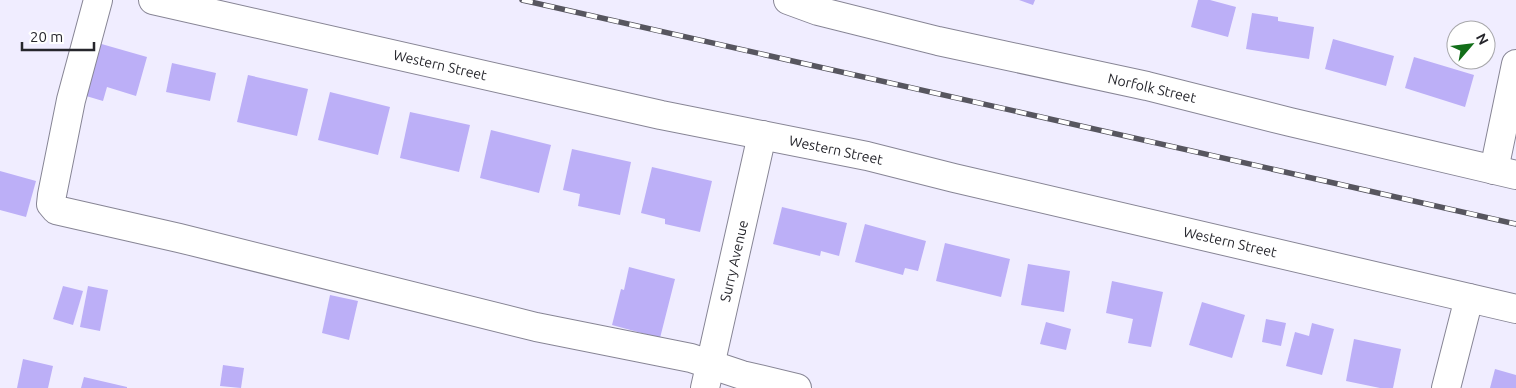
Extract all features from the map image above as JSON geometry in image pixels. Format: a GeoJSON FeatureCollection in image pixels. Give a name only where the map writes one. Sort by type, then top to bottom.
{"type":"FeatureCollection","features":[{"type":"Feature","properties":{"kind":"street"},"geometry":{"type":"LineString","coordinates":[[98,0],[71,100],[51,204],[56,210],[180,238],[536,327],[691,358],[708,376],[742,375],[797,388]]}},
{"type":"Feature","properties":{"kind":"street","name":"Western Street"},"geometry":{"type":"LineString","coordinates":[[153,0],[652,113],[867,156],[1516,309]]}},
{"type":"Feature","properties":{"kind":"street","name":"Norfolk Street"},"geometry":{"type":"LineString","coordinates":[[788,0],[818,11],[938,41],[1147,86],[1505,173]]}},
{"type":"Feature","properties":{"kind":"street"},"geometry":{"type":"LineString","coordinates":[[1505,173],[1516,64]]}},
{"type":"Feature","properties":{"kind":"street","name":"Surry Avenue"},"geometry":{"type":"LineString","coordinates":[[708,376],[762,135]]}},
{"type":"Feature","properties":{"kind":"street"},"geometry":{"type":"LineString","coordinates":[[1446,388],[1470,298]]}},
{"type":"Feature","properties":{"kind":"building"},"geometry":{"type":"Polygon","coordinates":[[[1019,0],[1035,0],[1033,5],[1019,0]]]}},
{"type":"Feature","properties":{"kind":"building"},"geometry":{"type":"Polygon","coordinates":[[[1198,0],[1210,0],[1236,7],[1228,37],[1191,27],[1198,0]]]}},
{"type":"Feature","properties":{"kind":"building"},"geometry":{"type":"Polygon","coordinates":[[[1252,13],[1278,17],[1278,21],[1314,27],[1309,59],[1246,49],[1252,13]]]}},
{"type":"Feature","properties":{"kind":"building"},"geometry":{"type":"Polygon","coordinates":[[[1333,39],[1394,56],[1386,86],[1325,69],[1333,39]]]}},
{"type":"Feature","properties":{"kind":"building"},"geometry":{"type":"Polygon","coordinates":[[[91,41],[147,57],[136,96],[107,87],[103,101],[76,93],[91,41]]]}},
{"type":"Feature","properties":{"kind":"building"},"geometry":{"type":"Polygon","coordinates":[[[1414,57],[1446,67],[1446,70],[1457,70],[1474,75],[1465,107],[1405,88],[1414,57]]]}},
{"type":"Feature","properties":{"kind":"building"},"geometry":{"type":"Polygon","coordinates":[[[172,63],[216,73],[210,101],[166,92],[172,63]]]}},
{"type":"Feature","properties":{"kind":"building"},"geometry":{"type":"Polygon","coordinates":[[[248,75],[308,89],[297,136],[237,122],[248,75]]]}},
{"type":"Feature","properties":{"kind":"building"},"geometry":{"type":"Polygon","coordinates":[[[330,92],[390,107],[378,155],[318,140],[330,92]]]}},
{"type":"Feature","properties":{"kind":"building"},"geometry":{"type":"Polygon","coordinates":[[[410,112],[470,125],[459,172],[400,158],[410,112]]]}},
{"type":"Feature","properties":{"kind":"building"},"geometry":{"type":"Polygon","coordinates":[[[491,130],[551,145],[539,193],[480,178],[491,130]]]}},
{"type":"Feature","properties":{"kind":"building"},"geometry":{"type":"Polygon","coordinates":[[[572,149],[631,162],[620,215],[578,206],[580,194],[563,190],[572,149]]]}},
{"type":"Feature","properties":{"kind":"building"},"geometry":{"type":"Polygon","coordinates":[[[652,167],[712,181],[700,232],[665,224],[665,219],[641,213],[652,167]]]}},
{"type":"Feature","properties":{"kind":"building"},"geometry":{"type":"Polygon","coordinates":[[[0,171],[36,181],[26,217],[0,210],[0,171]]]}},
{"type":"Feature","properties":{"kind":"building"},"geometry":{"type":"Polygon","coordinates":[[[782,207],[847,223],[839,256],[821,251],[820,256],[773,244],[782,207]]]}},
{"type":"Feature","properties":{"kind":"building"},"geometry":{"type":"Polygon","coordinates":[[[865,224],[926,241],[918,271],[905,268],[903,275],[855,262],[865,224]]]}},
{"type":"Feature","properties":{"kind":"building"},"geometry":{"type":"Polygon","coordinates":[[[945,243],[1010,259],[1001,297],[936,281],[945,243]]]}},
{"type":"Feature","properties":{"kind":"building"},"geometry":{"type":"Polygon","coordinates":[[[1028,264],[1070,271],[1064,312],[1021,305],[1028,264]]]}},
{"type":"Feature","properties":{"kind":"building"},"geometry":{"type":"Polygon","coordinates":[[[629,267],[675,279],[660,338],[612,325],[621,289],[624,290],[629,267]]]}},
{"type":"Feature","properties":{"kind":"building"},"geometry":{"type":"Polygon","coordinates":[[[1112,281],[1163,292],[1151,347],[1128,343],[1133,319],[1106,313],[1112,281]]]}},
{"type":"Feature","properties":{"kind":"building"},"geometry":{"type":"Polygon","coordinates":[[[63,286],[83,291],[73,325],[53,319],[63,286]]]}},
{"type":"Feature","properties":{"kind":"building"},"geometry":{"type":"Polygon","coordinates":[[[88,286],[108,290],[100,331],[80,327],[88,286]]]}},
{"type":"Feature","properties":{"kind":"building"},"geometry":{"type":"Polygon","coordinates":[[[330,295],[358,301],[349,340],[322,333],[330,295]]]}},
{"type":"Feature","properties":{"kind":"building"},"geometry":{"type":"Polygon","coordinates":[[[1202,302],[1245,315],[1232,358],[1189,345],[1202,302]]]}},
{"type":"Feature","properties":{"kind":"building"},"geometry":{"type":"Polygon","coordinates":[[[1266,319],[1286,323],[1281,346],[1262,342],[1266,319]]]}},
{"type":"Feature","properties":{"kind":"building"},"geometry":{"type":"Polygon","coordinates":[[[1046,322],[1071,329],[1066,350],[1040,344],[1046,322]]]}},
{"type":"Feature","properties":{"kind":"building"},"geometry":{"type":"Polygon","coordinates":[[[1312,323],[1334,329],[1322,375],[1286,366],[1295,332],[1309,336],[1312,323]]]}},
{"type":"Feature","properties":{"kind":"building"},"geometry":{"type":"Polygon","coordinates":[[[1354,339],[1401,349],[1393,388],[1380,388],[1346,381],[1354,339]]]}},
{"type":"Feature","properties":{"kind":"building"},"geometry":{"type":"Polygon","coordinates":[[[23,359],[53,366],[48,388],[17,388],[23,359]]]}},
{"type":"Feature","properties":{"kind":"building"},"geometry":{"type":"Polygon","coordinates":[[[223,365],[244,368],[241,388],[220,386],[223,365]]]}},
{"type":"Feature","properties":{"kind":"building"},"geometry":{"type":"Polygon","coordinates":[[[1495,369],[1516,375],[1516,388],[1490,388],[1495,369]]]}},
{"type":"Feature","properties":{"kind":"building"},"geometry":{"type":"Polygon","coordinates":[[[84,377],[127,387],[127,388],[81,388],[84,377]]]}},
{"type":"Feature","properties":{"kind":"railway"},"geometry":{"type":"LineString","coordinates":[[522,0],[1516,224]]}}]}
